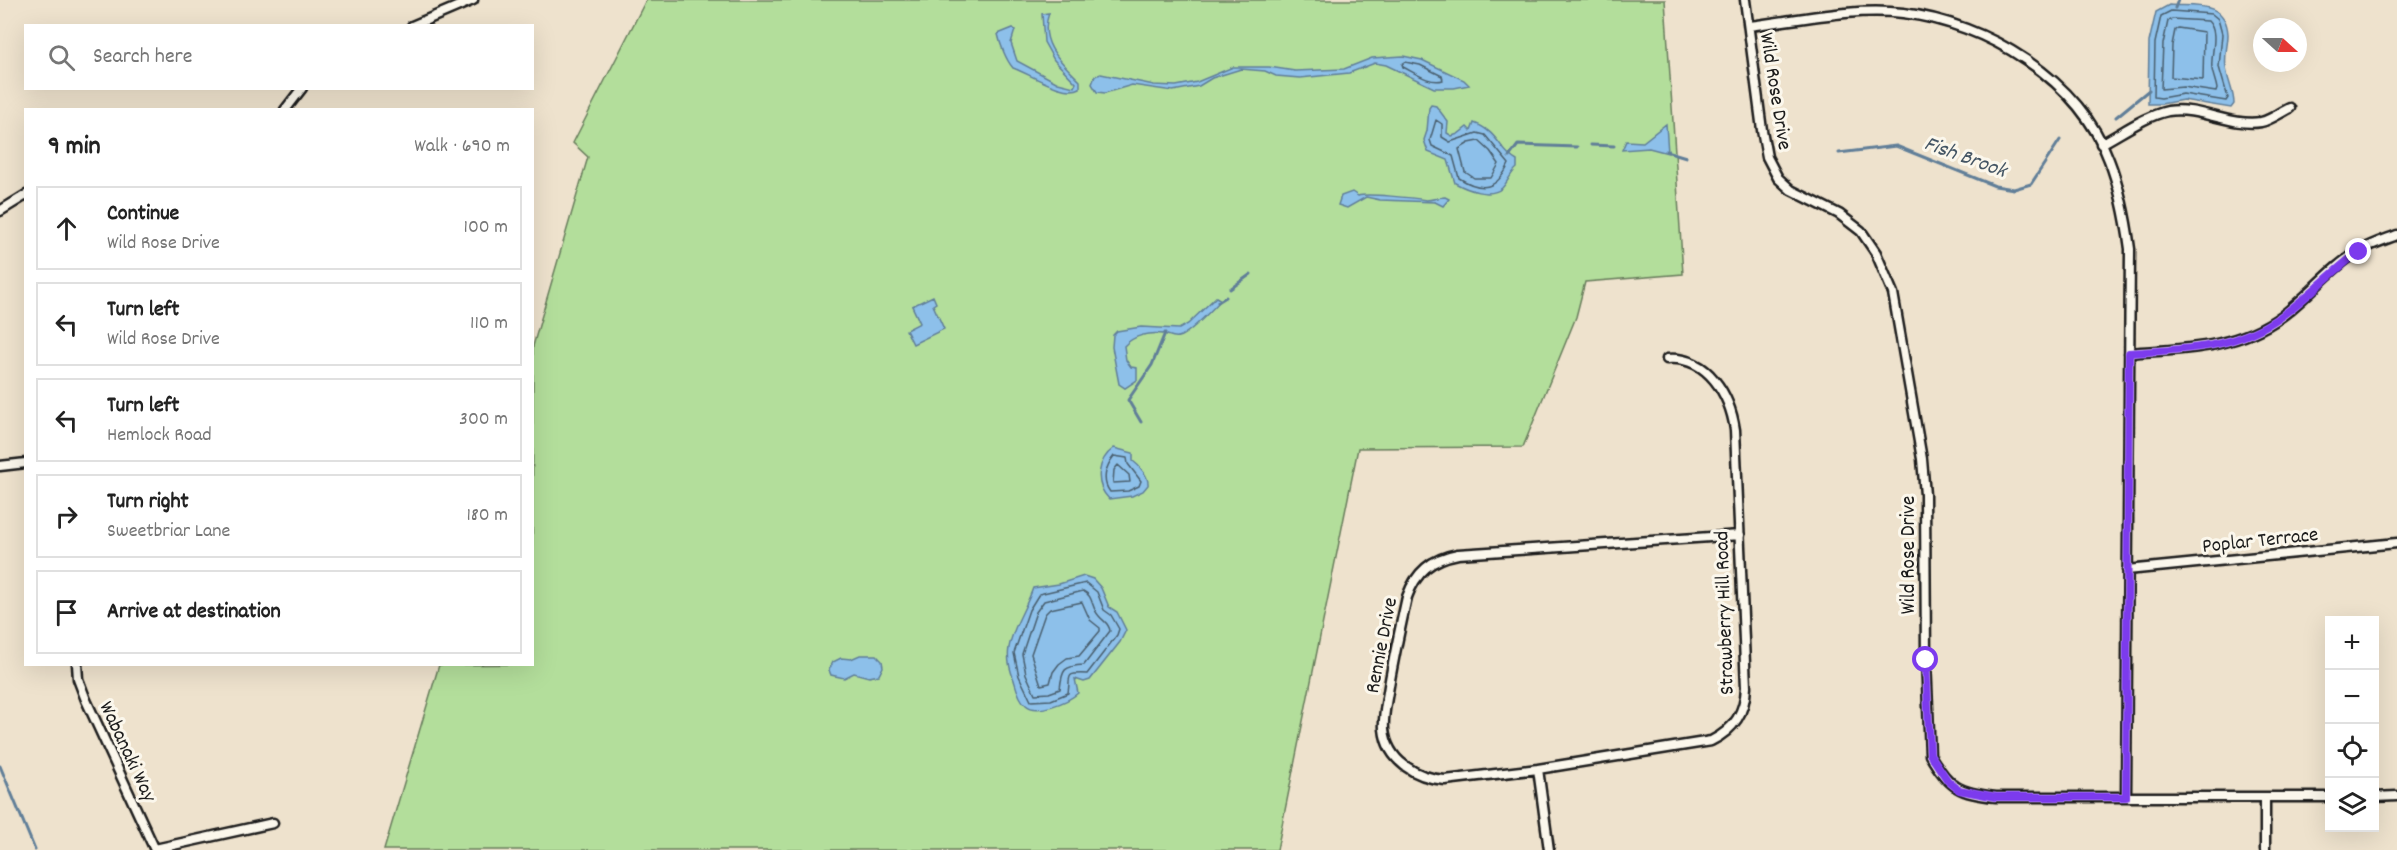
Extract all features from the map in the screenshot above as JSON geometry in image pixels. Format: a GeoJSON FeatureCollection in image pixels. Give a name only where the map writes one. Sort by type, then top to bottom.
{"type":"FeatureCollection","features":[{"type":"Feature","properties":{"kind":"street"},"geometry":{"type":"LineString","coordinates":[[417,24],[473,0]]}},
{"type":"Feature","properties":{"kind":"street","name":"Wild Rose Drive"},"geometry":{"type":"LineString","coordinates":[[1745,0],[1767,157],[1778,178],[1791,190],[1839,214],[1861,231],[1876,253],[1893,293],[1922,459],[1925,495],[1926,660],[1930,754],[1948,781],[1959,790],[1996,797],[2325,797]]}},
{"type":"Feature","properties":{"kind":"street"},"geometry":{"type":"LineString","coordinates":[[1749,26],[1866,12],[1902,13],[1935,19],[1976,32],[2005,46],[2035,66],[2070,99],[2101,144],[2117,184],[2130,249],[2126,797]]}},
{"type":"Feature","properties":{"kind":"street"},"geometry":{"type":"LineString","coordinates":[[287,108],[300,90]]}},
{"type":"Feature","properties":{"kind":"street"},"geometry":{"type":"LineString","coordinates":[[2101,144],[2156,115],[2169,111],[2186,111],[2261,122],[2290,108]]}},
{"type":"Feature","properties":{"kind":"street"},"geometry":{"type":"LineString","coordinates":[[0,211],[24,196]]}},
{"type":"Feature","properties":{"kind":"street"},"geometry":{"type":"LineString","coordinates":[[2129,353],[2205,347],[2225,344],[2244,337],[2282,316],[2359,252],[2397,235]]}},
{"type":"Feature","properties":{"kind":"street","name":"Strawberry Hill Road"},"geometry":{"type":"LineString","coordinates":[[1538,769],[1712,741],[1733,724],[1744,708],[1746,687],[1735,430],[1726,396],[1715,381],[1689,361],[1678,358],[1667,359]]}},
{"type":"Feature","properties":{"kind":"street"},"geometry":{"type":"LineString","coordinates":[[0,466],[24,463]]}},
{"type":"Feature","properties":{"kind":"street","name":"Rennie Drive"},"geometry":{"type":"LineString","coordinates":[[1538,769],[1445,780],[1433,779],[1422,777],[1406,768],[1391,749],[1384,728],[1390,682],[1407,597],[1411,586],[1424,568],[1433,561],[1458,554],[1740,535]]}},
{"type":"Feature","properties":{"kind":"street","name":"Poplar Terrace"},"geometry":{"type":"LineString","coordinates":[[2127,570],[2397,543]]}},
{"type":"Feature","properties":{"kind":"street","name":"Wabanaki Way"},"geometry":{"type":"LineString","coordinates":[[77,666],[78,680],[86,700],[155,850]]}},
{"type":"Feature","properties":{"kind":"street"},"geometry":{"type":"LineString","coordinates":[[1538,769],[1549,850]]}},
{"type":"Feature","properties":{"kind":"street"},"geometry":{"type":"LineString","coordinates":[[2379,797],[2397,796]]}},
{"type":"Feature","properties":{"kind":"street"},"geometry":{"type":"LineString","coordinates":[[2265,798],[2265,850]]}},
{"type":"Feature","properties":{"kind":"street"},"geometry":{"type":"LineString","coordinates":[[155,850],[273,822]]}},
{"type":"Feature","properties":{"kind":"green space"},"geometry":{"type":"Polygon","coordinates":[[[646,0],[1665,0],[1683,274],[1585,282],[1576,317],[1523,447],[1358,448],[1277,850],[384,850],[439,666],[534,666],[534,343],[588,157],[573,143],[646,0]]]}},
{"type":"Feature","properties":{"kind":"water"},"geometry":{"type":"Polygon","coordinates":[[[2169,5],[2198,6],[2215,10],[2226,23],[2228,34],[2226,63],[2234,99],[2231,108],[2183,100],[2148,104],[2149,42],[2156,12],[2169,5]]]}},
{"type":"Feature","properties":{"kind":"water"},"geometry":{"type":"Polygon","coordinates":[[[1049,13],[1046,24],[1049,43],[1059,59],[1080,81],[1080,88],[1066,90],[1013,68],[1004,52],[998,34],[1013,28],[1015,30],[1011,43],[1017,61],[1058,83],[1074,87],[1076,83],[1054,60],[1044,42],[1042,14],[1049,13]]]}},
{"type":"Feature","properties":{"kind":"water"},"geometry":{"type":"Polygon","coordinates":[[[1403,56],[1422,60],[1464,80],[1469,85],[1434,88],[1386,65],[1375,63],[1349,73],[1300,78],[1241,69],[1212,78],[1199,86],[1173,91],[1132,85],[1105,93],[1097,92],[1092,84],[1095,76],[1101,74],[1154,85],[1176,86],[1197,82],[1233,67],[1269,67],[1295,71],[1344,69],[1372,58],[1403,56]]]}},
{"type":"Feature","properties":{"kind":"water"},"geometry":{"type":"Polygon","coordinates":[[[1431,105],[1436,106],[1448,122],[1447,133],[1452,136],[1467,127],[1471,131],[1474,123],[1489,131],[1507,153],[1517,161],[1517,168],[1502,188],[1485,193],[1455,183],[1448,160],[1428,152],[1424,140],[1431,105]]]}},
{"type":"Feature","properties":{"kind":"water"},"geometry":{"type":"Polygon","coordinates":[[[1666,124],[1668,153],[1649,148],[1622,150],[1626,141],[1643,142],[1666,124]]]}},
{"type":"Feature","properties":{"kind":"water"},"geometry":{"type":"Polygon","coordinates":[[[1352,192],[1358,196],[1380,195],[1426,200],[1445,197],[1449,199],[1443,206],[1435,202],[1380,200],[1366,197],[1347,208],[1338,205],[1341,196],[1352,192]]]}},
{"type":"Feature","properties":{"kind":"water"},"geometry":{"type":"Polygon","coordinates":[[[933,296],[936,303],[933,305],[944,329],[913,344],[906,330],[920,323],[912,306],[933,296]]]}},
{"type":"Feature","properties":{"kind":"water"},"geometry":{"type":"Polygon","coordinates":[[[1216,297],[1221,300],[1183,335],[1173,337],[1153,333],[1128,342],[1124,346],[1126,360],[1131,367],[1137,368],[1137,380],[1125,388],[1119,384],[1112,347],[1113,335],[1117,331],[1141,327],[1179,329],[1188,324],[1216,297]]]}},
{"type":"Feature","properties":{"kind":"water"},"geometry":{"type":"Polygon","coordinates":[[[1114,448],[1133,453],[1133,461],[1147,479],[1148,485],[1143,491],[1132,496],[1109,499],[1104,493],[1100,479],[1101,465],[1114,448]]]}},
{"type":"Feature","properties":{"kind":"water"},"geometry":{"type":"Polygon","coordinates":[[[1084,576],[1093,579],[1101,588],[1109,607],[1117,612],[1126,630],[1120,642],[1090,680],[1084,682],[1075,679],[1078,693],[1052,706],[1031,708],[1020,697],[1010,668],[1008,652],[1013,633],[1033,588],[1059,584],[1084,576]]]}},
{"type":"Feature","properties":{"kind":"water"},"geometry":{"type":"Polygon","coordinates":[[[860,655],[876,655],[882,661],[883,667],[879,675],[869,677],[854,673],[844,678],[831,675],[829,670],[833,662],[841,658],[851,659],[860,655]]]}},
{"type":"Feature","properties":{"kind":"waterway","name":"Fish Brook"},"geometry":{"type":"LineString","coordinates":[[2175,8],[2178,0]]}},
{"type":"Feature","properties":{"kind":"waterway","name":"Fish Brook"},"geometry":{"type":"LineString","coordinates":[[2116,117],[2149,90]]}},
{"type":"Feature","properties":{"kind":"waterway","name":"Fish Brook"},"geometry":{"type":"LineString","coordinates":[[1839,153],[1896,146],[1995,186],[2014,189],[2031,184],[2060,140]]}},
{"type":"Feature","properties":{"kind":"waterway","name":"Fish Brook"},"geometry":{"type":"LineString","coordinates":[[1509,157],[1518,145],[1577,147]]}},
{"type":"Feature","properties":{"kind":"waterway","name":"Fish Brook"},"geometry":{"type":"LineString","coordinates":[[1591,145],[1614,146]]}},
{"type":"Feature","properties":{"kind":"waterway","name":"Fish Brook"},"geometry":{"type":"LineString","coordinates":[[1666,151],[1686,157]]}},
{"type":"Feature","properties":{"kind":"waterway","name":"Fish Brook"},"geometry":{"type":"LineString","coordinates":[[1230,289],[1251,274]]}},
{"type":"Feature","properties":{"kind":"waterway","name":"Fish Brook"},"geometry":{"type":"LineString","coordinates":[[1218,302],[1226,297]]}},
{"type":"Feature","properties":{"kind":"waterway","name":"Fish Brook"},"geometry":{"type":"LineString","coordinates":[[1141,422],[1128,400],[1152,365],[1165,333]]}},
{"type":"Feature","properties":{"kind":"waterway"},"geometry":{"type":"LineString","coordinates":[[0,766],[35,850]]}},
{"type":"Feature","properties":{"kind":"route"},"geometry":{"type":"LineString","coordinates":[[1926,660],[1930,754],[1948,781],[1959,790],[1996,797],[2126,797],[2129,353],[2205,347],[2225,344],[2244,337],[2282,316],[2359,252]]}}]}
